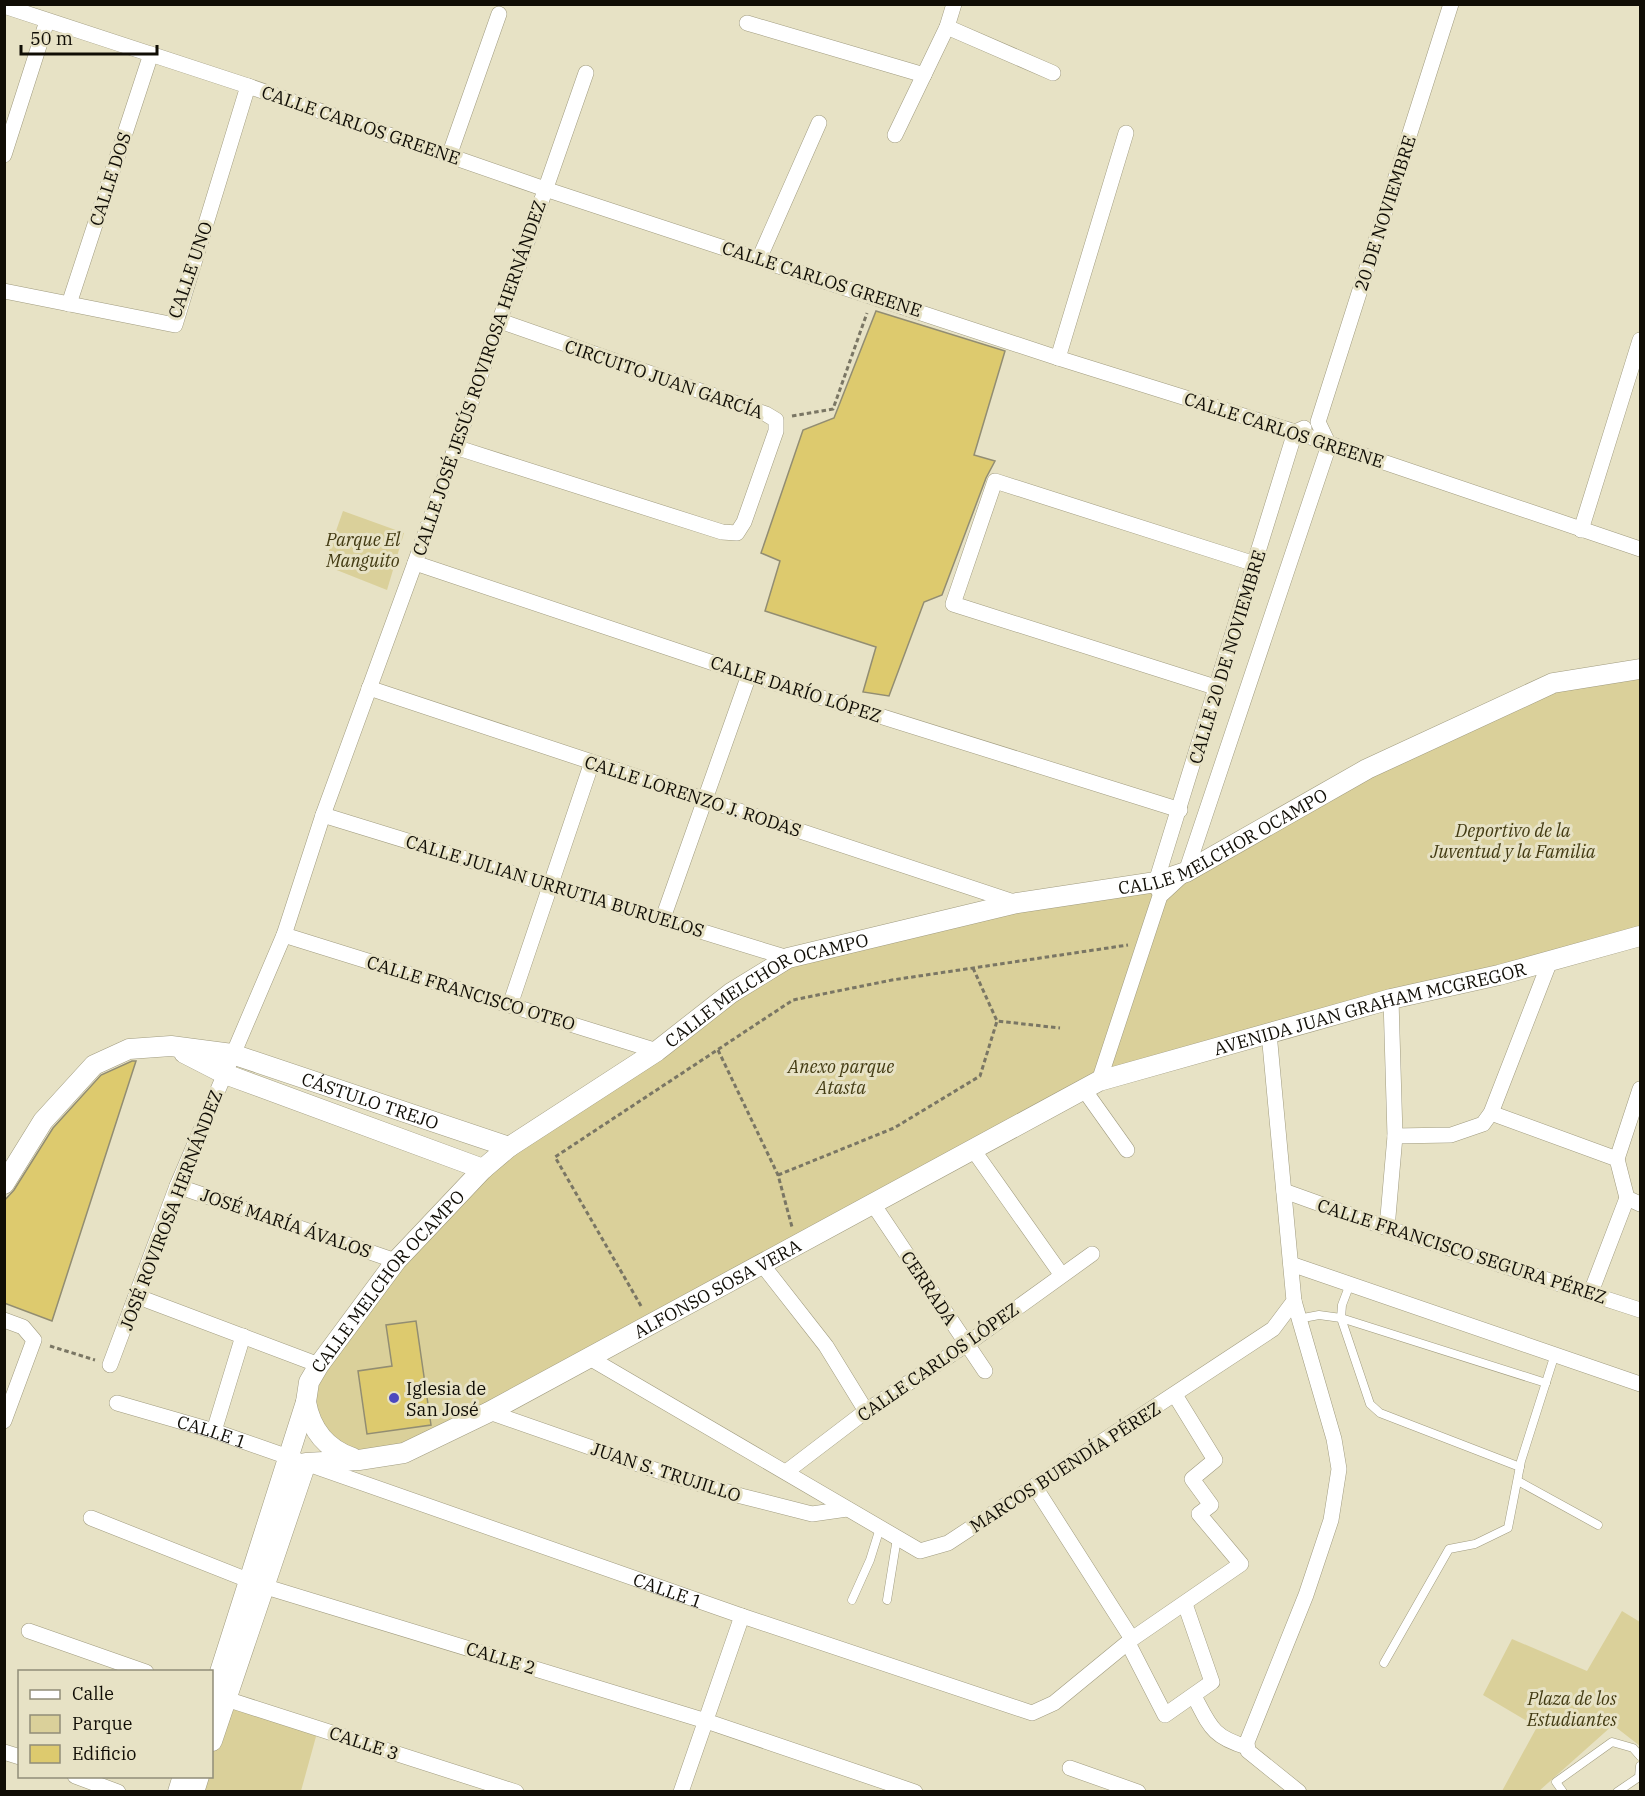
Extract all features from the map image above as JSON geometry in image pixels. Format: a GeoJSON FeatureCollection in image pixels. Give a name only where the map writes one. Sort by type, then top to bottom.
{"type":"FeatureCollection","features":[{"type":"Feature","properties":{"kind":"street"},"geometry":{"type":"LineString","coordinates":[[895,135],[946,27],[954,4]]}},
{"type":"Feature","properties":{"kind":"street","name":"20 DE NOVIEMBRE"},"geometry":{"type":"LineString","coordinates":[[1318,422],[1451,4]]}},
{"type":"Feature","properties":{"kind":"street","name":"CALLE CARLOS GREENE"},"geometry":{"type":"LineString","coordinates":[[4,6],[248,86],[544,189],[1058,358],[1295,432],[1641,549]]}},
{"type":"Feature","properties":{"kind":"street"},"geometry":{"type":"LineString","coordinates":[[449,156],[499,14]]}},
{"type":"Feature","properties":{"kind":"street"},"geometry":{"type":"LineString","coordinates":[[4,155],[47,21]]}},
{"type":"Feature","properties":{"kind":"street"},"geometry":{"type":"LineString","coordinates":[[747,23],[924,75]]}},
{"type":"Feature","properties":{"kind":"street"},"geometry":{"type":"LineString","coordinates":[[946,27],[1053,73]]}},
{"type":"Feature","properties":{"kind":"street","name":"CALLE DOS"},"geometry":{"type":"LineString","coordinates":[[69,304],[151,54]]}},
{"type":"Feature","properties":{"kind":"street","name":"CALLE JOSÉ JESÚS ROVIROSA HERNÁNDEZ"},"geometry":{"type":"LineString","coordinates":[[232,1054],[284,935],[323,815],[415,563],[586,73]]}},
{"type":"Feature","properties":{"kind":"street","name":"CALLE UNO"},"geometry":{"type":"LineString","coordinates":[[4,291],[175,325],[248,86]]}},
{"type":"Feature","properties":{"kind":"street"},"geometry":{"type":"LineString","coordinates":[[759,259],[819,123]]}},
{"type":"Feature","properties":{"kind":"street"},"geometry":{"type":"LineString","coordinates":[[1058,358],[1126,133]]}},
{"type":"Feature","properties":{"kind":"street","name":"CIRCUITO JUAN GARCÍA"},"geometry":{"type":"LineString","coordinates":[[455,447],[722,532],[737,533],[744,522],[776,431],[776,420],[766,414],[500,321]]}},
{"type":"Feature","properties":{"kind":"street"},"geometry":{"type":"LineString","coordinates":[[1581,530],[1641,340]]}},
{"type":"Feature","properties":{"kind":"street"},"geometry":{"type":"LineString","coordinates":[[1295,432],[1318,422],[1329,445]]}},
{"type":"Feature","properties":{"kind":"street","name":"CALLE 20 DE NOVIEMBRE"},"geometry":{"type":"LineString","coordinates":[[1158,889],[1295,432]]}},
{"type":"Feature","properties":{"kind":"street","name":"CALLE 20 DE NOVIEMBRE"},"geometry":{"type":"LineString","coordinates":[[1186,872],[1329,445]]}},
{"type":"Feature","properties":{"kind":"street"},"geometry":{"type":"LineString","coordinates":[[1218,688],[953,604],[995,481],[1255,564]]}},
{"type":"Feature","properties":{"kind":"street","name":"CALLE DARÍO LÓPEZ"},"geometry":{"type":"LineString","coordinates":[[415,563],[748,675],[1180,810]]}},
{"type":"Feature","properties":{"kind":"street","name":"CALLE MELCHOR OCAMPO"},"geometry":{"type":"LineString","coordinates":[[256,1583],[287,1457],[306,1402],[309,1382],[319,1365],[396,1261],[483,1169],[509,1147],[657,1051],[731,993],[788,958],[1017,903],[1158,889],[1367,769],[1553,683],[1641,669]]}},
{"type":"Feature","properties":{"kind":"street"},"geometry":{"type":"LineString","coordinates":[[663,918],[748,675]]}},
{"type":"Feature","properties":{"kind":"street","name":"CALLE LORENZO J. RODAS"},"geometry":{"type":"LineString","coordinates":[[369,688],[1017,903]]}},
{"type":"Feature","properties":{"kind":"street"},"geometry":{"type":"LineString","coordinates":[[510,1005],[592,762]]}},
{"type":"Feature","properties":{"kind":"street","name":"CALLE JULIAN URRUTIA BURUELOS"},"geometry":{"type":"LineString","coordinates":[[323,815],[788,958]]}},
{"type":"Feature","properties":{"kind":"street"},"geometry":{"type":"LineString","coordinates":[[1126,1150],[1092,1086],[1144,942],[1158,889]]}},
{"type":"Feature","properties":{"kind":"street","name":"CALLE FRANCISCO OTEO"},"geometry":{"type":"LineString","coordinates":[[284,935],[657,1051]]}},
{"type":"Feature","properties":{"kind":"street","name":"AVENIDA JUAN GRAHAM MCGREGOR"},"geometry":{"type":"LineString","coordinates":[[1092,1086],[1391,999],[1550,961],[1641,936]]}},
{"type":"Feature","properties":{"kind":"street"},"geometry":{"type":"LineString","coordinates":[[1395,1137],[1451,1135],[1483,1124],[1491,1113],[1550,961]]}},
{"type":"Feature","properties":{"kind":"street"},"geometry":{"type":"LineString","coordinates":[[1387,1228],[1395,1137],[1391,999]]}},
{"type":"Feature","properties":{"kind":"street"},"geometry":{"type":"LineString","coordinates":[[1269,1033],[1294,1301],[1334,1439],[1339,1469],[1328,1531],[1306,1595],[1247,1747],[1248,1751],[1299,1791]]}},
{"type":"Feature","properties":{"kind":"street","name":"CÁSTULO TREJO"},"geometry":{"type":"LineString","coordinates":[[171,1046],[225,1074],[483,1169]]}},
{"type":"Feature","properties":{"kind":"street","name":"CÁSTULO TREJO"},"geometry":{"type":"LineString","coordinates":[[4,1184],[43,1121],[94,1065],[129,1049],[171,1046],[232,1054],[509,1147]]}},
{"type":"Feature","properties":{"kind":"street","name":"JOSÉ ROVIROSA HERNÁNDEZ"},"geometry":{"type":"LineString","coordinates":[[110,1365],[177,1186],[232,1054]]}},
{"type":"Feature","properties":{"kind":"street","name":"ALFONSO SOSA VERA"},"geometry":{"type":"LineString","coordinates":[[314,1462],[359,1460],[404,1453],[489,1412],[797,1243],[974,1151],[1092,1086]]}},
{"type":"Feature","properties":{"kind":"street"},"geometry":{"type":"LineString","coordinates":[[1592,1292],[1634,1201],[1617,1159],[1641,1089]]}},
{"type":"Feature","properties":{"kind":"street"},"geometry":{"type":"LineString","coordinates":[[1491,1113],[1617,1159]]}},
{"type":"Feature","properties":{"kind":"street"},"geometry":{"type":"LineString","coordinates":[[974,1151],[1061,1274]]}},
{"type":"Feature","properties":{"kind":"street","name":"JOSÉ MARÍA ÁVALOS"},"geometry":{"type":"LineString","coordinates":[[177,1186],[396,1261]]}},
{"type":"Feature","properties":{"kind":"street","name":"CALLE FRANCISCO SEGURA PÉREZ"},"geometry":{"type":"LineString","coordinates":[[1284,1191],[1387,1228],[1592,1292],[1641,1310]]}},
{"type":"Feature","properties":{"kind":"street","name":"CERRADA"},"geometry":{"type":"LineString","coordinates":[[873,1204],[985,1371]]}},
{"type":"Feature","properties":{"kind":"street","name":"CALLE CARLOS LÓPEZ"},"geometry":{"type":"LineString","coordinates":[[786,1472],[866,1411],[967,1344],[1061,1274],[1092,1254]]}},
{"type":"Feature","properties":{"kind":"street"},"geometry":{"type":"LineString","coordinates":[[761,1263],[826,1346],[866,1411]]}},
{"type":"Feature","properties":{"kind":"street"},"geometry":{"type":"LineString","coordinates":[[1291,1264],[1641,1384]]}},
{"type":"Feature","properties":{"kind":"street"},"geometry":{"type":"LineString","coordinates":[[136,1296],[319,1365]]}},
{"type":"Feature","properties":{"kind":"street","name":"MARCOS BUENDÍA PÉREZ"},"geometry":{"type":"LineString","coordinates":[[588,1357],[920,1551],[948,1543],[1175,1395],[1273,1329],[1294,1301]]}},
{"type":"Feature","properties":{"kind":"street"},"geometry":{"type":"LineString","coordinates":[[4,1320],[23,1327],[34,1340],[4,1420]]}},
{"type":"Feature","properties":{"kind":"street"},"geometry":{"type":"LineString","coordinates":[[214,1431],[243,1336]]}},
{"type":"Feature","properties":{"kind":"street"},"geometry":{"type":"LineString","coordinates":[[1130,1641],[1241,1564],[1199,1514],[1211,1505],[1192,1479],[1215,1460],[1175,1395]]}},
{"type":"Feature","properties":{"kind":"street"},"geometry":{"type":"LineString","coordinates":[[306,1402],[309,1419],[323,1441],[339,1453],[359,1460]]}},
{"type":"Feature","properties":{"kind":"street","name":"CALLE 1"},"geometry":{"type":"LineString","coordinates":[[117,1403],[214,1431],[287,1457],[314,1462],[742,1616],[1032,1713],[1054,1703],[1130,1641]]}},
{"type":"Feature","properties":{"kind":"street","name":"JUAN S. TRUJILLO"},"geometry":{"type":"LineString","coordinates":[[489,1412],[664,1473],[741,1496],[812,1514],[847,1509]]}},
{"type":"Feature","properties":{"kind":"street","name":"CALLE MELCHOR OCAMPO"},"geometry":{"type":"LineString","coordinates":[[213,1726],[215,1696],[256,1583],[314,1462]]}},
{"type":"Feature","properties":{"kind":"street"},"geometry":{"type":"LineString","coordinates":[[1035,1486],[1130,1641],[1165,1715],[1212,1682],[1185,1604]]}},
{"type":"Feature","properties":{"kind":"street","name":"CALLE 2"},"geometry":{"type":"LineString","coordinates":[[91,1518],[256,1583],[706,1721],[915,1791]]}},
{"type":"Feature","properties":{"kind":"street"},"geometry":{"type":"LineString","coordinates":[[681,1791],[742,1616]]}},
{"type":"Feature","properties":{"kind":"street"},"geometry":{"type":"LineString","coordinates":[[29,1631],[143,1670]]}},
{"type":"Feature","properties":{"kind":"street","name":"CALLE 3"},"geometry":{"type":"LineString","coordinates":[[215,1696],[516,1791]]}},
{"type":"Feature","properties":{"kind":"street"},"geometry":{"type":"LineString","coordinates":[[1194,1696],[1209,1726],[1224,1741],[1247,1747]]}},
{"type":"Feature","properties":{"kind":"street"},"geometry":{"type":"LineString","coordinates":[[1070,1768],[1138,1791]]}},
{"type":"Feature","properties":{"kind":"street"},"geometry":{"type":"LineString","coordinates":[[81,1778],[118,1791]]}},
{"type":"Feature","properties":{"kind":"lane"},"geometry":{"type":"LineString","coordinates":[[1350,1284],[1342,1305],[1341,1318],[1370,1404],[1380,1413],[1520,1467]]}},
{"type":"Feature","properties":{"kind":"lane"},"geometry":{"type":"LineString","coordinates":[[1298,1319],[1319,1315],[1341,1318],[1546,1383]]}},
{"type":"Feature","properties":{"kind":"lane"},"geometry":{"type":"LineString","coordinates":[[1384,1663],[1449,1549],[1475,1544],[1508,1528],[1520,1467],[1555,1354]]}},
{"type":"Feature","properties":{"kind":"lane"},"geometry":{"type":"LineString","coordinates":[[1518,1481],[1598,1525]]}},
{"type":"Feature","properties":{"kind":"lane"},"geometry":{"type":"LineString","coordinates":[[852,1600],[870,1560],[880,1528]]}},
{"type":"Feature","properties":{"kind":"lane"},"geometry":{"type":"LineString","coordinates":[[887,1600],[897,1538]]}},
{"type":"Feature","properties":{"kind":"lane"},"geometry":{"type":"LineString","coordinates":[[1563,1791],[1556,1782],[1612,1742],[1633,1748],[1641,1756]]}},
{"type":"Feature","properties":{"kind":"lane"},"geometry":{"type":"LineString","coordinates":[[1617,1791],[1639,1777],[1641,1766]]}},
{"type":"Feature","properties":{"kind":"path"},"geometry":{"type":"LineString","coordinates":[[776,420],[833,409],[873,296]]}},
{"type":"Feature","properties":{"kind":"path"},"geometry":{"type":"LineString","coordinates":[[641,1306],[555,1157],[793,1000],[892,980],[1144,942]]}},
{"type":"Feature","properties":{"kind":"path"},"geometry":{"type":"LineString","coordinates":[[778,1175],[894,1128],[980,1076],[997,1021],[973,968]]}},
{"type":"Feature","properties":{"kind":"path"},"geometry":{"type":"LineString","coordinates":[[997,1021],[1060,1028]]}},
{"type":"Feature","properties":{"kind":"path"},"geometry":{"type":"LineString","coordinates":[[718,1050],[778,1175],[797,1243]]}},
{"type":"Feature","properties":{"kind":"path"},"geometry":{"type":"LineString","coordinates":[[34,1340],[110,1365]]}},
{"type":"Feature","properties":{"kind":"green space","name":"Parque El Manguito"},"geometry":{"type":"Polygon","coordinates":[[[343,511],[404,533],[387,590],[324,565],[343,511]]]}},
{"type":"Feature","properties":{"kind":"green space","name":"Anexo parque Atasta"},"geometry":{"type":"Polygon","coordinates":[[[1640,674],[1640,936],[1099,1081],[404,1453],[359,1460],[323,1441],[309,1382],[483,1169],[788,958],[1186,872],[1553,683],[1640,674]]]}},
{"type":"Feature","properties":{"kind":"green space","name":"Plaza de los Estudiantes"},"geometry":{"type":"Polygon","coordinates":[[[1622,1611],[1640,1622],[1640,1746],[1613,1725],[1539,1791],[1502,1791],[1537,1727],[1483,1695],[1512,1639],[1587,1671],[1622,1611]]]}},
{"type":"Feature","properties":{"kind":"green space"},"geometry":{"type":"Polygon","coordinates":[[[227,1703],[317,1733],[301,1791],[197,1792],[202,1778],[213,1778],[213,1745],[227,1703]]]}},
{"type":"Feature","properties":{"kind":"building"},"geometry":{"type":"Polygon","coordinates":[[[876,311],[1005,351],[974,455],[995,461],[986,478],[942,595],[924,602],[889,696],[863,692],[876,647],[765,611],[780,561],[761,553],[803,430],[834,418],[876,311]]]}},
{"type":"Feature","properties":{"kind":"building"},"geometry":{"type":"Polygon","coordinates":[[[136,1061],[52,1321],[4,1303],[4,1201],[14,1190],[53,1128],[101,1075],[136,1061]]]}},
{"type":"Feature","properties":{"kind":"building","name":"Iglesia de San José"},"geometry":{"type":"Polygon","coordinates":[[[416,1321],[431,1425],[367,1434],[358,1371],[392,1366],[386,1325],[416,1321]]]}},
{"type":"Feature","properties":{"kind":"place","name":"Iglesia de San José"},"geometry":{"type":"Point","coordinates":[394,1398]}},
{"type":"Feature","properties":{"kind":"park label","name":"Deportivo de la Juventud y la Familia"},"geometry":{"type":"Point","coordinates":[1513,840]}}]}
